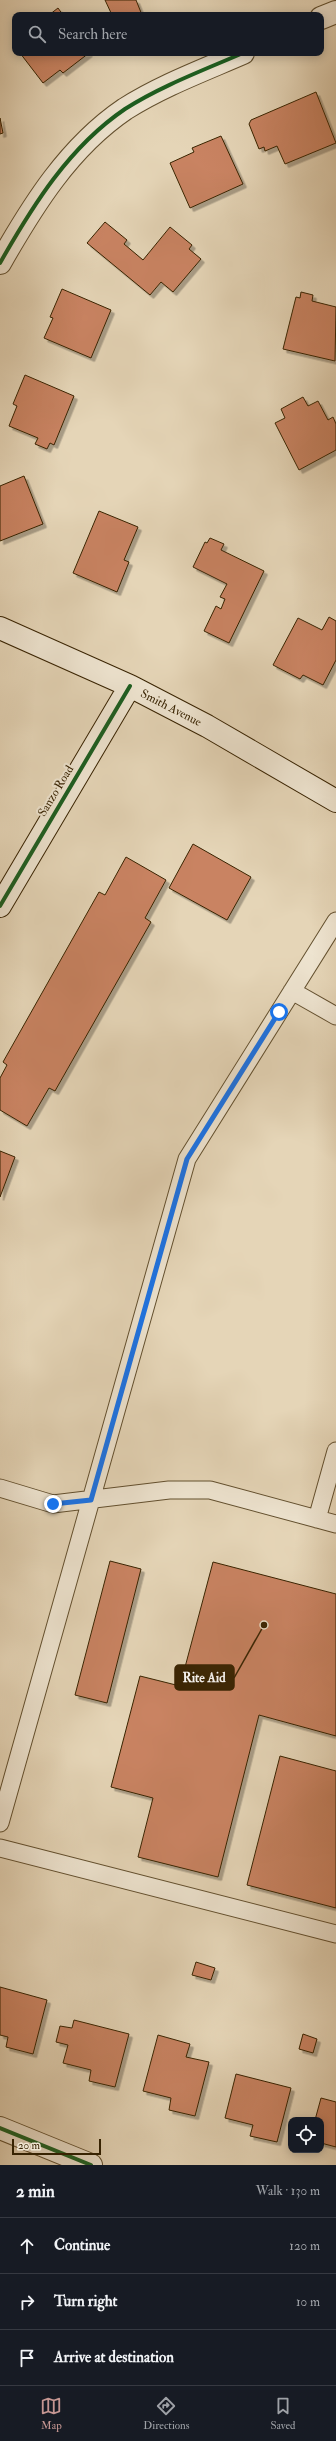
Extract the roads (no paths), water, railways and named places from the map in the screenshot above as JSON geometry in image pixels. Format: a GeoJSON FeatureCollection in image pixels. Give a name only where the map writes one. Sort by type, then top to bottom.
{"type":"FeatureCollection","features":[{"type":"Feature","properties":{"kind":"street"},"geometry":{"type":"LineString","coordinates":[[324,17],[336,12]]}},
{"type":"Feature","properties":{"kind":"street"},"geometry":{"type":"LineString","coordinates":[[0,263],[24,220],[53,178],[85,142],[126,109],[172,84],[236,56]]}},
{"type":"Feature","properties":{"kind":"street","name":"Smith Avenue"},"geometry":{"type":"LineString","coordinates":[[0,628],[130,686],[207,726],[336,801]]}},
{"type":"Feature","properties":{"kind":"street","name":"Sanzo Road"},"geometry":{"type":"LineString","coordinates":[[0,906],[130,686]]}},
{"type":"Feature","properties":{"kind":"street"},"geometry":{"type":"LineString","coordinates":[[0,2128],[91,2165]]}},
{"type":"Feature","properties":{"kind":"lane"},"geometry":{"type":"LineString","coordinates":[[0,1823],[187,1159],[336,920]]}},
{"type":"Feature","properties":{"kind":"lane"},"geometry":{"type":"LineString","coordinates":[[292,991],[336,1016]]}},
{"type":"Feature","properties":{"kind":"lane"},"geometry":{"type":"LineString","coordinates":[[317,1519],[336,1450]]}},
{"type":"Feature","properties":{"kind":"lane"},"geometry":{"type":"LineString","coordinates":[[0,1488],[53,1504],[169,1490],[210,1490],[336,1524]]}},
{"type":"Feature","properties":{"kind":"lane"},"geometry":{"type":"LineString","coordinates":[[0,1848],[336,1934]]}},
{"type":"Feature","properties":{"kind":"place","name":"Rite Aid"},"geometry":{"type":"Point","coordinates":[264,1625]}}]}
